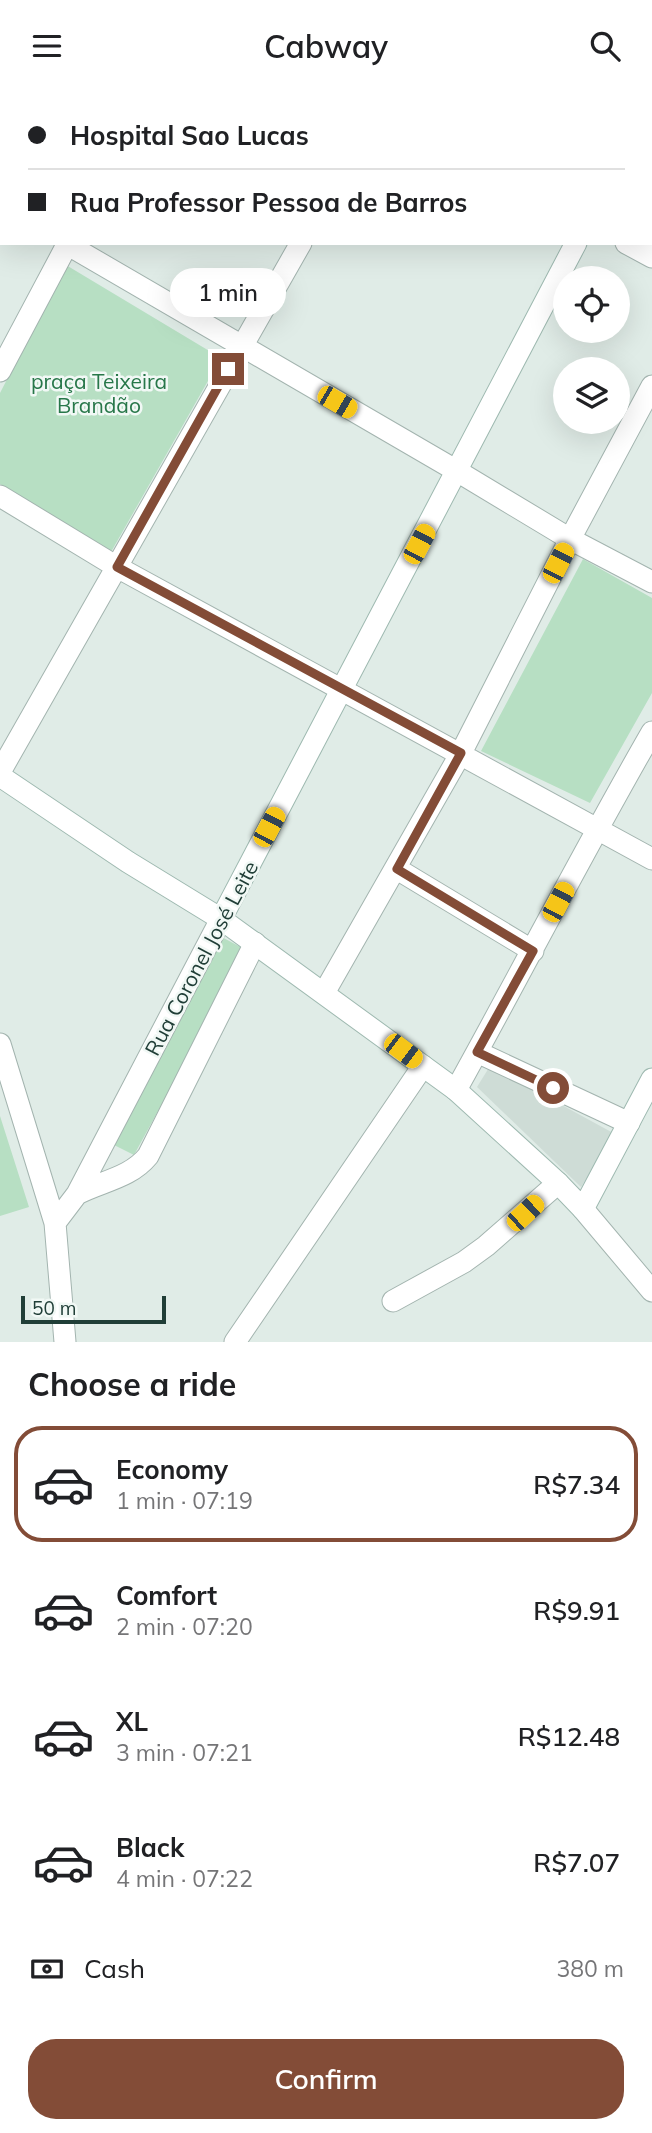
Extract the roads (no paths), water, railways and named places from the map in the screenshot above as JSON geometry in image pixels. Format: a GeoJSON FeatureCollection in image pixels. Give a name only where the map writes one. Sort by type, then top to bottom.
{"type":"FeatureCollection","features":[{"type":"Feature","properties":{"kind":"street"},"geometry":{"type":"LineString","coordinates":[[0,371],[66,245]]}},
{"type":"Feature","properties":{"kind":"street"},"geometry":{"type":"LineString","coordinates":[[69,245],[570,539],[652,582]]}},
{"type":"Feature","properties":{"kind":"street"},"geometry":{"type":"LineString","coordinates":[[300,245],[0,774],[128,862],[221,919],[456,1090],[558,1182],[652,1291]]}},
{"type":"Feature","properties":{"kind":"street","name":"Rua Coronel José Leite"},"geometry":{"type":"LineString","coordinates":[[55,1223],[77,1194],[575,245]]}},
{"type":"Feature","properties":{"kind":"street"},"geometry":{"type":"LineString","coordinates":[[630,245],[652,257]]}},
{"type":"Feature","properties":{"kind":"street"},"geometry":{"type":"LineString","coordinates":[[324,993],[461,753],[570,539],[652,386]]}},
{"type":"Feature","properties":{"kind":"street"},"geometry":{"type":"LineString","coordinates":[[0,496],[117,567],[652,859]]}},
{"type":"Feature","properties":{"kind":"street"},"geometry":{"type":"LineString","coordinates":[[456,1090],[597,828],[652,732]]}},
{"type":"Feature","properties":{"kind":"street"},"geometry":{"type":"LineString","coordinates":[[397,869],[533,951]]}},
{"type":"Feature","properties":{"kind":"street"},"geometry":{"type":"LineString","coordinates":[[77,1194],[127,1174],[148,1156],[255,943]]}},
{"type":"Feature","properties":{"kind":"street"},"geometry":{"type":"LineString","coordinates":[[0,1044],[55,1223],[65,1342]]}},
{"type":"Feature","properties":{"kind":"street"},"geometry":{"type":"LineString","coordinates":[[477,1052],[629,1123]]}},
{"type":"Feature","properties":{"kind":"street"},"geometry":{"type":"LineString","coordinates":[[235,1342],[423,1066]]}},
{"type":"Feature","properties":{"kind":"street"},"geometry":{"type":"LineString","coordinates":[[583,1209],[652,1079]]}},
{"type":"Feature","properties":{"kind":"street"},"geometry":{"type":"LineString","coordinates":[[393,1301],[464,1262],[558,1182]]}},
{"type":"Feature","properties":{"kind":"park label","name":"praça Teixeira Brandão"},"geometry":{"type":"Point","coordinates":[99,393]}}]}
